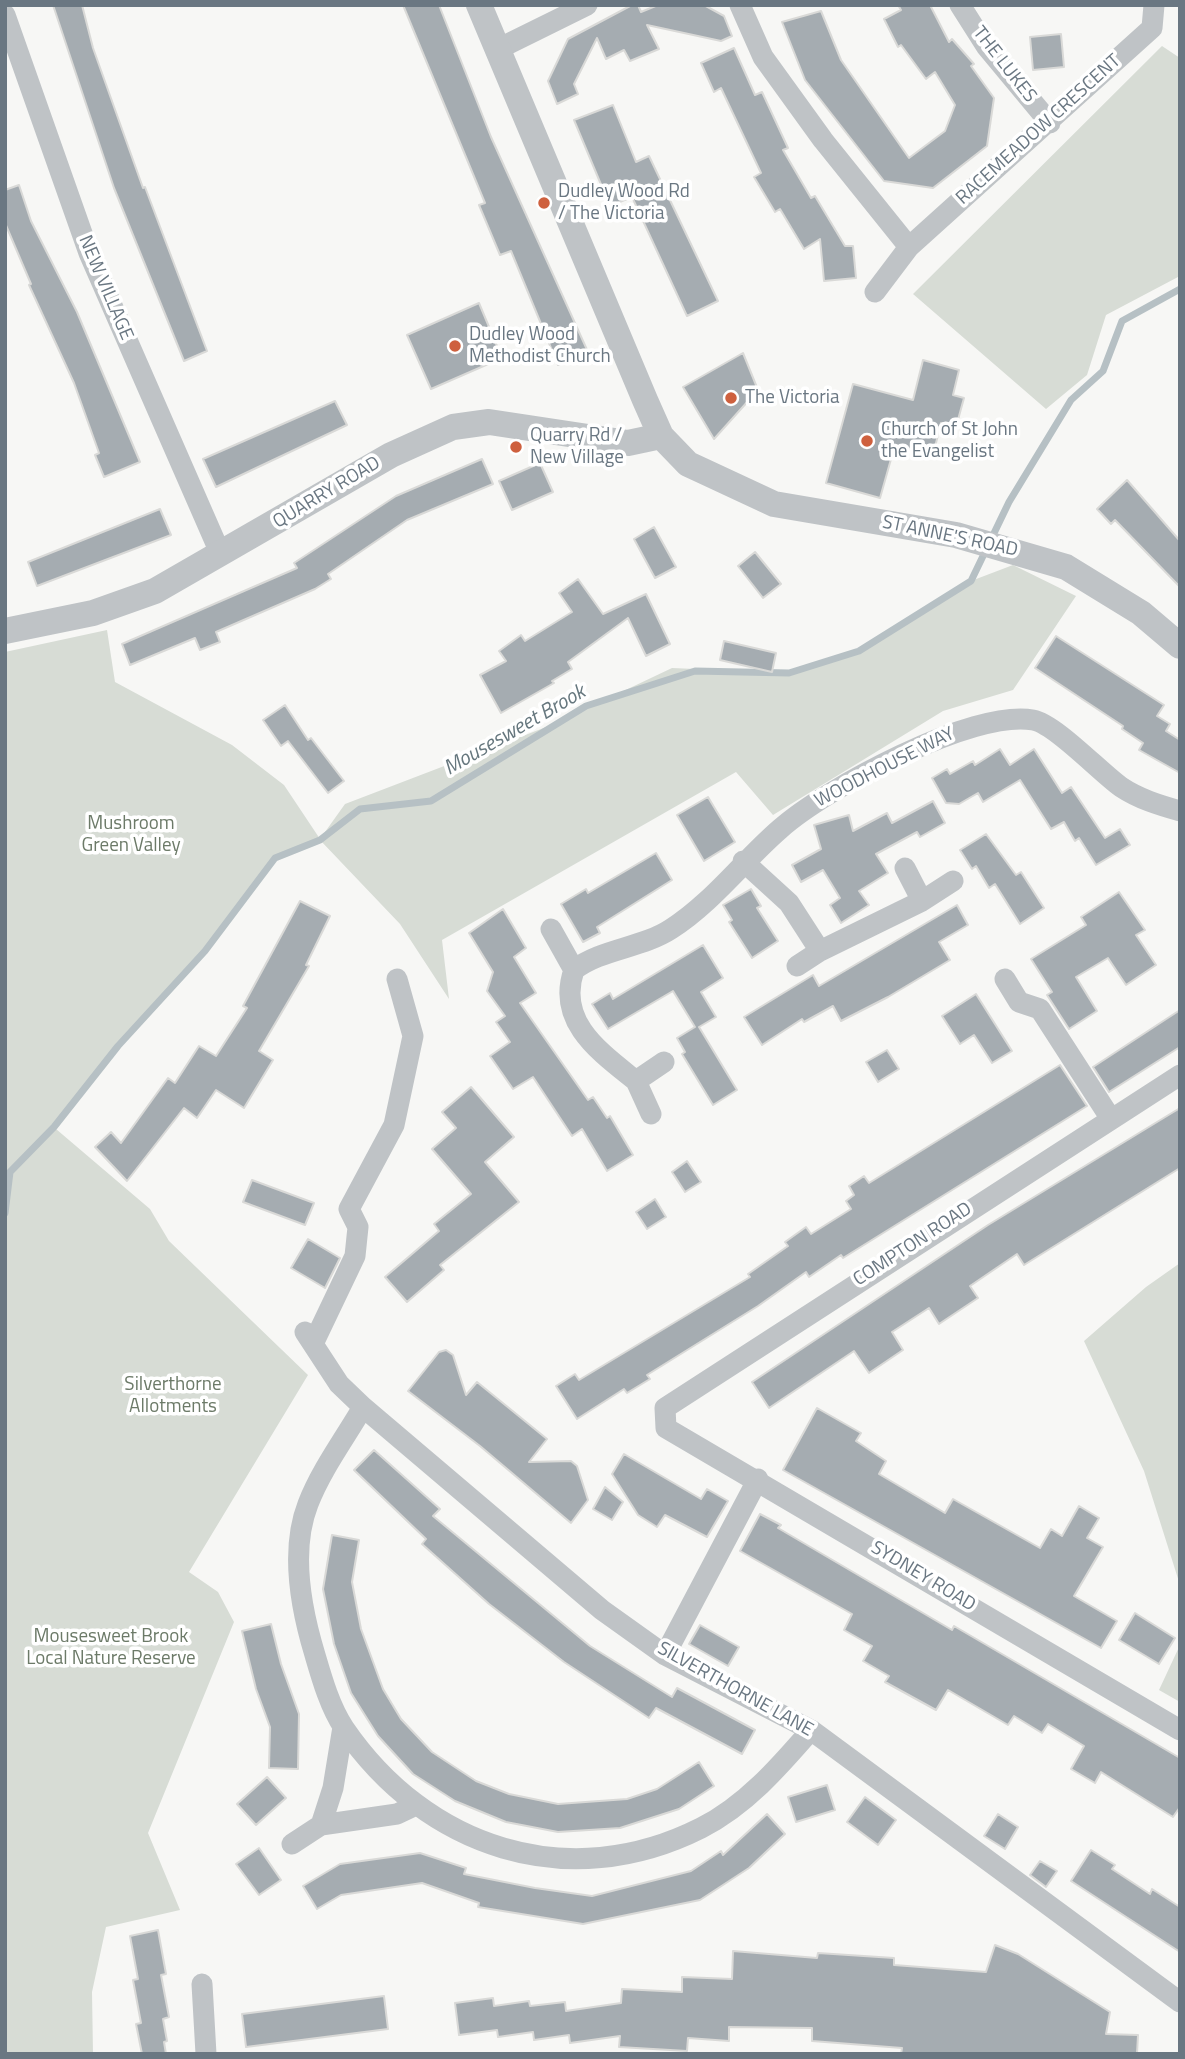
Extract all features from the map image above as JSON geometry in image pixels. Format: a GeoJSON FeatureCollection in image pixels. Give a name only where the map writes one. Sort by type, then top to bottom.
{"type":"FeatureCollection","features":[{"type":"Feature","properties":{"kind":"street"},"geometry":{"type":"LineString","coordinates":[[480,5],[661,436]]}},
{"type":"Feature","properties":{"kind":"street"},"geometry":{"type":"LineString","coordinates":[[498,49],[587,5]]}},
{"type":"Feature","properties":{"kind":"street"},"geometry":{"type":"LineString","coordinates":[[740,5],[763,57],[823,140],[909,247]]}},
{"type":"Feature","properties":{"kind":"street","name":"THE LUKES"},"geometry":{"type":"LineString","coordinates":[[960,5],[986,46],[1050,123]]}},
{"type":"Feature","properties":{"kind":"street","name":"RACEMEADOW CRESCENT"},"geometry":{"type":"LineString","coordinates":[[875,292],[909,247],[1050,123],[1152,28],[1154,5]]}},
{"type":"Feature","properties":{"kind":"street","name":"NEW VILLAGE"},"geometry":{"type":"LineString","coordinates":[[5,15],[89,253],[221,555]]}},
{"type":"Feature","properties":{"kind":"street","name":"QUARRY ROAD"},"geometry":{"type":"LineString","coordinates":[[5,631],[105,609],[155,591],[391,455],[453,428],[489,422],[628,443],[661,436]]}},
{"type":"Feature","properties":{"kind":"street","name":"ST ANNE'S ROAD"},"geometry":{"type":"LineString","coordinates":[[661,436],[688,464],[774,504],[956,535],[1066,567],[1111,593],[1180,646]]}},
{"type":"Feature","properties":{"kind":"street","name":"WOODHOUSE WAY"},"geometry":{"type":"LineString","coordinates":[[574,970],[582,964],[628,949],[670,930],[698,908],[743,861],[791,820],[839,788],[954,731],[998,719],[1037,720],[1122,787],[1152,803],[1180,811]]}},
{"type":"Feature","properties":{"kind":"street"},"geometry":{"type":"LineString","coordinates":[[743,861],[789,903],[820,951]]}},
{"type":"Feature","properties":{"kind":"street"},"geometry":{"type":"LineString","coordinates":[[905,868],[922,901]]}},
{"type":"Feature","properties":{"kind":"street"},"geometry":{"type":"LineString","coordinates":[[797,966],[820,951],[922,901],[953,881]]}},
{"type":"Feature","properties":{"kind":"street"},"geometry":{"type":"LineString","coordinates":[[551,929],[574,970],[568,999],[583,1036],[636,1081],[651,1114]]}},
{"type":"Feature","properties":{"kind":"street","name":"SILVERTHORNE LANE"},"geometry":{"type":"LineString","coordinates":[[397,979],[413,1036],[394,1125],[349,1209],[358,1227],[355,1256],[309,1338],[339,1384],[602,1610],[665,1655],[811,1730],[1180,2002]]}},
{"type":"Feature","properties":{"kind":"street"},"geometry":{"type":"LineString","coordinates":[[1005,979],[1019,1002],[1040,1009],[1111,1119]]}},
{"type":"Feature","properties":{"kind":"street"},"geometry":{"type":"LineString","coordinates":[[636,1081],[664,1062]]}},
{"type":"Feature","properties":{"kind":"street","name":"COMPTON ROAD"},"geometry":{"type":"LineString","coordinates":[[666,1428],[666,1408],[1180,1074]]}},
{"type":"Feature","properties":{"kind":"street"},"geometry":{"type":"LineString","coordinates":[[363,1407],[308,1504],[302,1530],[300,1566],[305,1621],[326,1691],[343,1727],[383,1777],[439,1822],[490,1846],[524,1855],[564,1859],[623,1856],[663,1844],[702,1827],[771,1775],[811,1730]]}},
{"type":"Feature","properties":{"kind":"street","name":"SYDNEY ROAD"},"geometry":{"type":"LineString","coordinates":[[666,1428],[758,1479],[1180,1730]]}},
{"type":"Feature","properties":{"kind":"street"},"geometry":{"type":"LineString","coordinates":[[665,1655],[758,1479]]}},
{"type":"Feature","properties":{"kind":"street"},"geometry":{"type":"LineString","coordinates":[[321,1825],[333,1788],[343,1727]]}},
{"type":"Feature","properties":{"kind":"street"},"geometry":{"type":"LineString","coordinates":[[292,1844],[321,1825],[397,1814],[416,1805]]}},
{"type":"Feature","properties":{"kind":"street"},"geometry":{"type":"LineString","coordinates":[[202,1984],[206,2054]]}},
{"type":"Feature","properties":{"kind":"green space"},"geometry":{"type":"Polygon","coordinates":[[[1162,46],[1180,58],[1178,277],[1106,315],[1087,375],[1046,409],[913,294],[1162,46]]]}},
{"type":"Feature","properties":{"kind":"green space"},"geometry":{"type":"Polygon","coordinates":[[[1013,565],[1076,596],[1013,690],[943,711],[773,815],[736,772],[442,940],[449,999],[400,924],[320,840],[274,858],[205,951],[118,1046],[56,1129],[150,1209],[169,1241],[308,1375],[189,1572],[218,1592],[234,1622],[148,1833],[180,1910],[106,1927],[92,1992],[93,2054],[5,2054],[5,652],[107,630],[115,682],[232,745],[284,785],[320,839],[345,804],[554,724],[672,668],[789,673],[859,651],[971,581],[1013,565]]]}},
{"type":"Feature","properties":{"kind":"green space"},"geometry":{"type":"Polygon","coordinates":[[[1180,1263],[1180,1585],[1144,1471],[1084,1341],[1146,1287],[1180,1263]]]}},
{"type":"Feature","properties":{"kind":"green space"},"geometry":{"type":"Polygon","coordinates":[[[1180,1645],[1180,1702],[1159,1690],[1180,1645]]]}},
{"type":"Feature","properties":{"kind":"building"},"geometry":{"type":"Polygon","coordinates":[[[53,5],[82,5],[93,48],[143,188],[145,187],[207,351],[184,361],[114,188],[53,5]]]}},
{"type":"Feature","properties":{"kind":"building"},"geometry":{"type":"Polygon","coordinates":[[[403,5],[439,5],[491,137],[588,352],[558,365],[511,251],[500,255],[479,205],[485,203],[403,5]]]}},
{"type":"Feature","properties":{"kind":"building"},"geometry":{"type":"Polygon","coordinates":[[[632,5],[638,5],[641,12],[658,5],[704,5],[724,16],[732,36],[721,41],[647,25],[659,49],[630,61],[624,50],[606,59],[597,38],[574,84],[578,94],[557,104],[548,81],[568,39],[632,5]]]}},
{"type":"Feature","properties":{"kind":"building"},"geometry":{"type":"Polygon","coordinates":[[[898,5],[930,5],[949,42],[952,39],[974,64],[971,66],[994,98],[987,146],[933,188],[884,181],[805,80],[782,22],[821,11],[841,60],[909,158],[945,131],[955,105],[935,72],[926,79],[901,45],[898,47],[884,19],[901,10],[898,5]]]}},
{"type":"Feature","properties":{"kind":"building"},"geometry":{"type":"Polygon","coordinates":[[[1061,34],[1064,67],[1033,70],[1030,37],[1061,34]]]}},
{"type":"Feature","properties":{"kind":"building"},"geometry":{"type":"Polygon","coordinates":[[[734,48],[755,95],[762,92],[788,148],[783,150],[811,198],[815,196],[845,246],[853,246],[856,278],[824,281],[820,239],[804,249],[780,209],[775,212],[754,177],[761,173],[721,88],[714,92],[701,63],[734,48]]]}},
{"type":"Feature","properties":{"kind":"building"},"geometry":{"type":"Polygon","coordinates":[[[613,105],[636,162],[649,156],[718,301],[687,316],[632,197],[610,206],[574,120],[613,105]]]}},
{"type":"Feature","properties":{"kind":"building"},"geometry":{"type":"Polygon","coordinates":[[[19,185],[31,221],[77,312],[140,462],[104,477],[95,455],[99,453],[74,383],[29,285],[31,284],[5,223],[5,190],[19,185]]]}},
{"type":"Feature","properties":{"kind":"building","name":"Dudley Wood Methodist Church"},"geometry":{"type":"Polygon","coordinates":[[[479,303],[502,358],[431,389],[407,335],[479,303]]]}},
{"type":"Feature","properties":{"kind":"building"},"geometry":{"type":"Polygon","coordinates":[[[743,353],[758,390],[714,439],[683,387],[743,353]]]}},
{"type":"Feature","properties":{"kind":"building","name":"Church of St John the Evangelist"},"geometry":{"type":"Polygon","coordinates":[[[923,360],[959,370],[953,395],[964,398],[956,427],[941,423],[933,455],[895,445],[880,498],[826,483],[853,384],[913,400],[923,360]]]}},
{"type":"Feature","properties":{"kind":"building"},"geometry":{"type":"Polygon","coordinates":[[[335,401],[347,425],[216,487],[203,459],[335,401]]]}},
{"type":"Feature","properties":{"kind":"building"},"geometry":{"type":"Polygon","coordinates":[[[482,459],[493,484],[407,520],[328,574],[331,579],[315,589],[216,632],[220,642],[200,650],[195,638],[130,665],[122,644],[297,568],[294,563],[396,496],[482,459]]]}},
{"type":"Feature","properties":{"kind":"building"},"geometry":{"type":"Polygon","coordinates":[[[540,463],[553,492],[512,510],[499,481],[540,463]]]}},
{"type":"Feature","properties":{"kind":"building"},"geometry":{"type":"Polygon","coordinates":[[[1127,480],[1180,541],[1180,587],[1115,520],[1111,524],[1097,509],[1127,480]]]}},
{"type":"Feature","properties":{"kind":"building"},"geometry":{"type":"Polygon","coordinates":[[[160,509],[171,535],[37,586],[28,562],[160,509]]]}},
{"type":"Feature","properties":{"kind":"building"},"geometry":{"type":"Polygon","coordinates":[[[654,527],[676,567],[655,578],[634,539],[654,527]]]}},
{"type":"Feature","properties":{"kind":"building"},"geometry":{"type":"Polygon","coordinates":[[[755,552],[781,584],[763,598],[738,566],[755,552]]]}},
{"type":"Feature","properties":{"kind":"building"},"geometry":{"type":"Polygon","coordinates":[[[578,579],[603,614],[646,594],[670,644],[646,656],[628,618],[568,662],[572,669],[552,681],[554,683],[501,713],[480,675],[506,661],[499,651],[521,635],[525,641],[572,612],[559,593],[578,579]]]}},
{"type":"Feature","properties":{"kind":"building"},"geometry":{"type":"Polygon","coordinates":[[[1056,636],[1164,705],[1157,716],[1170,724],[1166,731],[1180,740],[1180,773],[1139,750],[1143,743],[1122,729],[1123,726],[1035,668],[1056,636]]]}},
{"type":"Feature","properties":{"kind":"building"},"geometry":{"type":"Polygon","coordinates":[[[724,641],[776,653],[772,672],[720,660],[724,641]]]}},
{"type":"Feature","properties":{"kind":"building"},"geometry":{"type":"Polygon","coordinates":[[[285,705],[308,740],[311,738],[344,781],[328,793],[288,741],[281,746],[263,720],[285,705]]]}},
{"type":"Feature","properties":{"kind":"building"},"geometry":{"type":"Polygon","coordinates":[[[1000,749],[1010,765],[1034,749],[1062,793],[1071,787],[1105,838],[1120,829],[1130,845],[1096,865],[1079,838],[1075,841],[1064,822],[1051,829],[1020,780],[983,802],[978,793],[959,804],[946,803],[932,778],[947,769],[950,774],[973,761],[975,765],[1000,749]]]}},
{"type":"Feature","properties":{"kind":"building"},"geometry":{"type":"Polygon","coordinates":[[[708,797],[735,842],[704,861],[677,815],[708,797]]]}},
{"type":"Feature","properties":{"kind":"building"},"geometry":{"type":"Polygon","coordinates":[[[933,801],[945,823],[920,837],[917,832],[876,854],[888,873],[859,891],[869,905],[841,923],[830,905],[840,898],[823,870],[801,882],[792,865],[821,849],[814,825],[849,815],[853,831],[887,813],[892,823],[933,801]]]}},
{"type":"Feature","properties":{"kind":"building"},"geometry":{"type":"Polygon","coordinates":[[[986,834],[1016,875],[1021,872],[1044,908],[1020,924],[995,884],[989,888],[976,866],[972,869],[960,850],[986,834]]]}},
{"type":"Feature","properties":{"kind":"building"},"geometry":{"type":"Polygon","coordinates":[[[656,853],[672,880],[597,927],[600,933],[583,942],[561,904],[586,889],[588,893],[656,853]]]}},
{"type":"Feature","properties":{"kind":"building"},"geometry":{"type":"Polygon","coordinates":[[[751,889],[761,906],[757,908],[778,941],[752,958],[729,922],[732,920],[723,905],[751,889]]]}},
{"type":"Feature","properties":{"kind":"building"},"geometry":{"type":"Polygon","coordinates":[[[1119,892],[1145,930],[1136,935],[1156,965],[1126,985],[1108,958],[1076,977],[1097,1011],[1069,1029],[1047,995],[1052,992],[1031,959],[1086,925],[1081,917],[1119,892]]]}},
{"type":"Feature","properties":{"kind":"building"},"geometry":{"type":"Polygon","coordinates":[[[300,901],[330,916],[306,965],[309,966],[259,1051],[273,1060],[244,1108],[216,1090],[197,1118],[184,1108],[127,1181],[95,1147],[111,1132],[121,1143],[168,1078],[175,1083],[199,1046],[216,1056],[247,1008],[243,1006],[300,901]]]}},
{"type":"Feature","properties":{"kind":"building"},"geometry":{"type":"Polygon","coordinates":[[[957,905],[968,925],[939,942],[950,960],[888,997],[841,1021],[833,1006],[804,1022],[802,1019],[762,1045],[744,1017],[813,975],[819,986],[957,905]]]}},
{"type":"Feature","properties":{"kind":"building"},"geometry":{"type":"Polygon","coordinates":[[[503,909],[526,948],[514,957],[536,993],[520,1003],[588,1100],[593,1097],[607,1118],[610,1116],[633,1155],[607,1171],[582,1129],[572,1136],[533,1077],[513,1089],[490,1056],[510,1042],[496,1022],[505,1016],[487,991],[493,972],[469,933],[503,909]]]}},
{"type":"Feature","properties":{"kind":"building"},"geometry":{"type":"Polygon","coordinates":[[[703,945],[723,978],[701,992],[716,1017],[699,1027],[737,1090],[713,1105],[682,1054],[685,1052],[677,1038],[695,1027],[673,991],[608,1029],[592,1004],[610,993],[613,999],[703,945]]]}},
{"type":"Feature","properties":{"kind":"building"},"geometry":{"type":"Polygon","coordinates":[[[976,994],[1012,1051],[992,1063],[974,1035],[960,1044],[942,1016],[976,994]]]}},
{"type":"Feature","properties":{"kind":"building"},"geometry":{"type":"Polygon","coordinates":[[[1180,1010],[1180,1047],[1109,1092],[1093,1067],[1180,1010]]]}},
{"type":"Feature","properties":{"kind":"building"},"geometry":{"type":"Polygon","coordinates":[[[887,1050],[899,1069],[878,1082],[866,1062],[887,1050]]]}},
{"type":"Feature","properties":{"kind":"building"},"geometry":{"type":"Polygon","coordinates":[[[1060,1065],[1087,1106],[843,1258],[841,1255],[809,1277],[806,1272],[758,1306],[647,1375],[650,1379],[627,1393],[624,1389],[577,1419],[556,1386],[575,1374],[579,1380],[750,1277],[748,1274],[788,1246],[785,1242],[806,1227],[811,1234],[851,1209],[846,1201],[854,1195],[849,1186],[864,1176],[869,1183],[1060,1065]]]}},
{"type":"Feature","properties":{"kind":"building"},"geometry":{"type":"Polygon","coordinates":[[[471,1087],[514,1137],[485,1162],[519,1202],[440,1265],[444,1270],[407,1302],[385,1277],[439,1231],[434,1224],[471,1194],[432,1149],[456,1128],[442,1112],[471,1087]]]}},
{"type":"Feature","properties":{"kind":"building"},"geometry":{"type":"Polygon","coordinates":[[[1180,1108],[1180,1168],[1024,1265],[1017,1254],[970,1286],[978,1298],[939,1324],[929,1308],[892,1332],[903,1350],[869,1373],[854,1351],[769,1408],[752,1382],[988,1225],[1180,1108]]]}},
{"type":"Feature","properties":{"kind":"building"},"geometry":{"type":"Polygon","coordinates":[[[687,1161],[701,1182],[685,1192],[672,1172],[687,1161]]]}},
{"type":"Feature","properties":{"kind":"building"},"geometry":{"type":"Polygon","coordinates":[[[252,1180],[314,1203],[305,1225],[243,1202],[252,1180]]]}},
{"type":"Feature","properties":{"kind":"building"},"geometry":{"type":"Polygon","coordinates":[[[655,1199],[666,1217],[647,1229],[636,1212],[655,1199]]]}},
{"type":"Feature","properties":{"kind":"building"},"geometry":{"type":"Polygon","coordinates":[[[308,1239],[340,1258],[325,1288],[291,1268],[308,1239]]]}},
{"type":"Feature","properties":{"kind":"building"},"geometry":{"type":"Polygon","coordinates":[[[446,1350],[453,1355],[466,1395],[477,1382],[547,1439],[529,1462],[571,1461],[577,1466],[588,1500],[571,1523],[480,1446],[408,1391],[439,1352],[446,1350]]]}},
{"type":"Feature","properties":{"kind":"building"},"geometry":{"type":"Polygon","coordinates":[[[817,1408],[861,1433],[856,1441],[886,1461],[879,1474],[945,1513],[953,1499],[1040,1548],[1051,1529],[1062,1536],[1079,1506],[1099,1518],[1087,1538],[1103,1547],[1074,1596],[1117,1621],[1101,1648],[783,1470],[817,1408]]]}},
{"type":"Feature","properties":{"kind":"building"},"geometry":{"type":"Polygon","coordinates":[[[374,1450],[440,1509],[433,1516],[590,1646],[672,1697],[677,1688],[755,1730],[742,1754],[656,1708],[649,1718],[564,1662],[489,1604],[422,1544],[426,1539],[354,1470],[374,1450]]]}},
{"type":"Feature","properties":{"kind":"building"},"geometry":{"type":"Polygon","coordinates":[[[624,1454],[701,1499],[707,1489],[728,1501],[707,1537],[665,1515],[657,1527],[638,1515],[612,1474],[624,1454]]]}},
{"type":"Feature","properties":{"kind":"building"},"geometry":{"type":"Polygon","coordinates":[[[605,1487],[623,1502],[612,1520],[593,1509],[605,1487]]]}},
{"type":"Feature","properties":{"kind":"building"},"geometry":{"type":"Polygon","coordinates":[[[760,1514],[781,1525],[778,1528],[952,1630],[954,1626],[1180,1758],[1180,1807],[1173,1817],[1101,1772],[1095,1783],[1071,1769],[1084,1746],[1048,1724],[1042,1733],[1014,1716],[1008,1725],[948,1690],[936,1710],[885,1682],[889,1676],[863,1661],[872,1646],[844,1630],[852,1614],[740,1551],[760,1514]]]}},
{"type":"Feature","properties":{"kind":"building"},"geometry":{"type":"Polygon","coordinates":[[[332,1535],[359,1540],[352,1582],[361,1629],[383,1689],[401,1719],[432,1752],[476,1781],[509,1794],[558,1804],[627,1799],[657,1789],[699,1762],[714,1786],[679,1809],[620,1828],[558,1832],[506,1822],[455,1801],[413,1774],[378,1736],[351,1693],[334,1644],[323,1589],[332,1535]]]}},
{"type":"Feature","properties":{"kind":"building"},"geometry":{"type":"Polygon","coordinates":[[[1135,1613],[1175,1638],[1159,1664],[1119,1640],[1135,1613]]]}},
{"type":"Feature","properties":{"kind":"building"},"geometry":{"type":"Polygon","coordinates":[[[271,1624],[281,1664],[299,1714],[298,1769],[269,1768],[270,1727],[256,1689],[242,1631],[271,1624]]]}},
{"type":"Feature","properties":{"kind":"building"},"geometry":{"type":"Polygon","coordinates":[[[700,1625],[739,1647],[728,1666],[689,1644],[700,1625]]]}},
{"type":"Feature","properties":{"kind":"building"},"geometry":{"type":"Polygon","coordinates":[[[267,1777],[286,1798],[256,1825],[237,1804],[267,1777]]]}},
{"type":"Feature","properties":{"kind":"building"},"geometry":{"type":"Polygon","coordinates":[[[827,1785],[835,1810],[796,1822],[788,1797],[827,1785]]]}},
{"type":"Feature","properties":{"kind":"building"},"geometry":{"type":"Polygon","coordinates":[[[865,1797],[896,1820],[878,1845],[847,1822],[865,1797]]]}},
{"type":"Feature","properties":{"kind":"building"},"geometry":{"type":"Polygon","coordinates":[[[767,1814],[785,1834],[749,1868],[700,1900],[583,1924],[478,1907],[479,1903],[422,1883],[341,1895],[317,1909],[303,1886],[340,1864],[420,1853],[466,1868],[464,1874],[592,1896],[691,1871],[721,1851],[723,1855],[767,1814]]]}},
{"type":"Feature","properties":{"kind":"building"},"geometry":{"type":"Polygon","coordinates":[[[998,1814],[1018,1827],[1005,1849],[984,1836],[998,1814]]]}},
{"type":"Feature","properties":{"kind":"building"},"geometry":{"type":"Polygon","coordinates":[[[259,1848],[281,1880],[259,1895],[236,1864],[259,1848]]]}},
{"type":"Feature","properties":{"kind":"building"},"geometry":{"type":"Polygon","coordinates":[[[1091,1850],[1115,1865],[1112,1869],[1150,1894],[1152,1889],[1180,1907],[1180,1952],[1071,1881],[1091,1850]]]}},
{"type":"Feature","properties":{"kind":"building"},"geometry":{"type":"Polygon","coordinates":[[[1040,1861],[1057,1871],[1046,1887],[1030,1875],[1040,1861]]]}},
{"type":"Feature","properties":{"kind":"building"},"geometry":{"type":"Polygon","coordinates":[[[158,1930],[166,1974],[161,1975],[169,2017],[163,2019],[167,2041],[164,2042],[166,2054],[142,2054],[136,2024],[141,2023],[133,1980],[138,1979],[130,1936],[158,1930]]]}},
{"type":"Feature","properties":{"kind":"building"},"geometry":{"type":"Polygon","coordinates":[[[995,1945],[1018,1954],[1110,2012],[1106,2034],[1138,2035],[1137,2054],[901,2054],[902,2048],[812,2041],[812,2028],[729,2027],[729,2041],[688,2038],[687,2051],[619,2047],[620,2036],[570,2043],[569,2035],[534,2040],[533,2032],[498,2037],[497,2030],[459,2035],[455,2003],[493,1998],[494,2006],[529,2001],[530,2006],[565,2002],[566,2011],[621,2003],[622,1989],[682,1992],[682,1977],[732,1979],[733,1951],[817,1958],[818,1953],[894,1958],[894,1965],[986,1972],[995,1945]]]}},
{"type":"Feature","properties":{"kind":"building"},"geometry":{"type":"Polygon","coordinates":[[[384,1996],[388,2029],[246,2047],[242,2014],[384,1996]]]}},
{"type":"Feature","properties":{"kind":"waterway","name":"Mousesweet Brook"},"geometry":{"type":"LineString","coordinates":[[5,1213],[10,1172],[54,1127],[118,1046],[205,951],[275,858],[320,840],[360,809],[431,801],[586,706],[695,671],[789,673],[859,651],[971,581],[1009,502],[1071,400],[1103,371],[1122,321],[1180,289]]}},
{"type":"Feature","properties":{"kind":"place","name":"Dudley Wood Rd / The Victoria"},"geometry":{"type":"Point","coordinates":[544,203]}},
{"type":"Feature","properties":{"kind":"place","name":"Dudley Wood Methodist Church"},"geometry":{"type":"Point","coordinates":[455,346]}},
{"type":"Feature","properties":{"kind":"place","name":"The Victoria"},"geometry":{"type":"Point","coordinates":[731,398]}},
{"type":"Feature","properties":{"kind":"place","name":"Church of St John the Evangelist"},"geometry":{"type":"Point","coordinates":[867,441]}},
{"type":"Feature","properties":{"kind":"place","name":"Quarry Rd / New Village"},"geometry":{"type":"Point","coordinates":[516,447]}},
{"type":"Feature","properties":{"kind":"park label","name":"Mushroom Green Valley"},"geometry":{"type":"Point","coordinates":[131,835]}},
{"type":"Feature","properties":{"kind":"park label","name":"Silverthorne Allotments"},"geometry":{"type":"Point","coordinates":[173,1396]}},
{"type":"Feature","properties":{"kind":"park label","name":"Mousesweet Brook Local Nature Reserve"},"geometry":{"type":"Point","coordinates":[111,1648]}}]}
